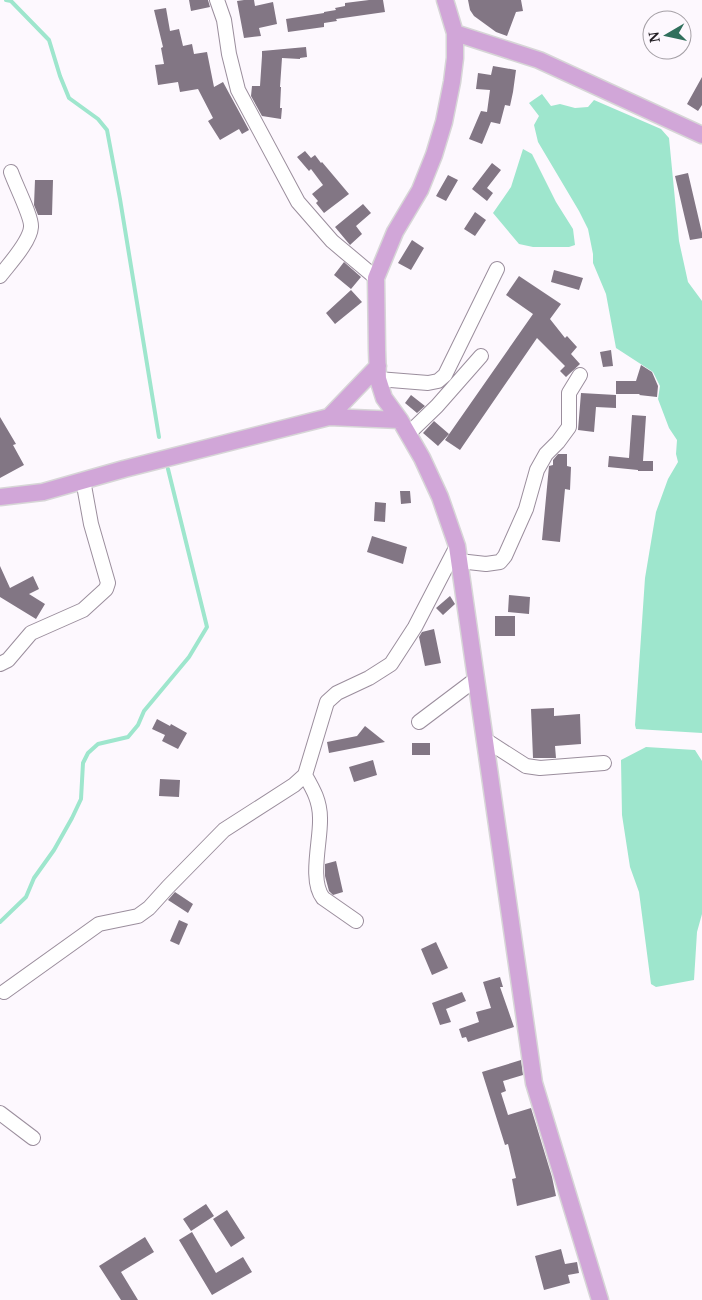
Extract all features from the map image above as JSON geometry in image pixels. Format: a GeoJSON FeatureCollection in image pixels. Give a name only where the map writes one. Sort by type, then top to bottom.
{"type":"FeatureCollection","features":[{"type":"Feature","properties":{"kind":"main road"},"geometry":{"type":"LineString","coordinates":[[445,0],[455,34],[452,82],[444,122],[434,155],[420,190],[395,232],[376,278],[378,372],[384,398],[422,458],[440,497],[458,554],[534,1083],[600,1300]]}},
{"type":"Feature","properties":{"kind":"main road"},"geometry":{"type":"LineString","coordinates":[[455,34],[539,60],[700,131]]}},
{"type":"Feature","properties":{"kind":"main road"},"geometry":{"type":"LineString","coordinates":[[329,417],[378,372]]}},
{"type":"Feature","properties":{"kind":"main road"},"geometry":{"type":"LineString","coordinates":[[0,497],[43,492],[329,417],[404,427]]}},
{"type":"Feature","properties":{"kind":"street"},"geometry":{"type":"LineString","coordinates":[[217,0],[224,20],[229,54],[238,90],[298,202],[332,241],[376,278]]}},
{"type":"Feature","properties":{"kind":"street"},"geometry":{"type":"LineString","coordinates":[[0,276],[25,242],[31,227],[30,219],[11,172]]}},
{"type":"Feature","properties":{"kind":"street"},"geometry":{"type":"LineString","coordinates":[[378,372],[428,383],[438,381],[445,375],[497,269]]}},
{"type":"Feature","properties":{"kind":"street"},"geometry":{"type":"LineString","coordinates":[[404,427],[437,406],[481,356]]}},
{"type":"Feature","properties":{"kind":"street"},"geometry":{"type":"LineString","coordinates":[[4,992],[99,924],[138,916],[149,908],[168,886],[224,830],[294,785],[305,775],[328,702],[337,693],[369,678],[391,664],[458,554],[486,564],[500,562],[505,556],[526,509],[537,470],[546,454],[558,442],[568,427],[569,393],[580,375]]}},
{"type":"Feature","properties":{"kind":"street"},"geometry":{"type":"LineString","coordinates":[[0,664],[8,660],[31,632],[83,610],[106,589],[108,583],[91,524],[83,480]]}},
{"type":"Feature","properties":{"kind":"street"},"geometry":{"type":"LineString","coordinates":[[419,722],[476,679]]}},
{"type":"Feature","properties":{"kind":"street"},"geometry":{"type":"LineString","coordinates":[[484,739],[526,766],[540,768],[604,763]]}},
{"type":"Feature","properties":{"kind":"street"},"geometry":{"type":"LineString","coordinates":[[305,775],[318,797],[320,818],[317,881],[319,892],[323,898],[356,921]]}},
{"type":"Feature","properties":{"kind":"street"},"geometry":{"type":"LineString","coordinates":[[0,1113],[33,1138]]}},
{"type":"Feature","properties":{"kind":"shaded area"},"geometry":{"type":"Polygon","coordinates":[[[542,94],[551,106],[560,104],[575,108],[588,107],[594,100],[661,129],[669,138],[679,241],[688,282],[702,301],[702,733],[636,729],[645,578],[656,512],[668,479],[678,462],[676,454],[677,440],[669,428],[658,399],[660,386],[653,372],[616,348],[606,294],[593,263],[588,229],[538,142],[534,125],[539,116],[529,103],[542,94]]]}},
{"type":"Feature","properties":{"kind":"shaded area"},"geometry":{"type":"Polygon","coordinates":[[[523,149],[532,154],[556,202],[573,229],[575,245],[569,247],[533,247],[519,244],[493,213],[511,187],[523,149]]]}},
{"type":"Feature","properties":{"kind":"shaded area"},"geometry":{"type":"Polygon","coordinates":[[[646,747],[695,750],[702,761],[702,914],[697,932],[694,980],[656,987],[651,984],[639,892],[630,867],[622,815],[621,760],[646,747]]]}},
{"type":"Feature","properties":{"kind":"building"},"geometry":{"type":"Polygon","coordinates":[[[189,0],[208,0],[210,7],[191,11],[189,0]]]}},
{"type":"Feature","properties":{"kind":"building"},"geometry":{"type":"Polygon","coordinates":[[[254,0],[255,6],[273,2],[277,24],[259,28],[261,36],[244,38],[237,1],[254,0]]]}},
{"type":"Feature","properties":{"kind":"building"},"geometry":{"type":"Polygon","coordinates":[[[383,0],[385,12],[336,19],[337,21],[324,23],[324,27],[288,32],[286,19],[324,13],[345,6],[345,3],[383,0]]]}},
{"type":"Feature","properties":{"kind":"building"},"geometry":{"type":"Polygon","coordinates":[[[468,0],[521,0],[523,11],[516,12],[507,36],[496,32],[474,16],[470,10],[468,0]]]}},
{"type":"Feature","properties":{"kind":"building"},"geometry":{"type":"Polygon","coordinates":[[[166,8],[170,31],[179,29],[183,46],[192,44],[194,54],[207,52],[214,87],[223,82],[249,130],[242,134],[239,129],[220,140],[208,121],[213,118],[198,89],[180,92],[178,82],[158,85],[155,65],[164,64],[161,48],[163,47],[154,10],[166,8]]]}},
{"type":"Feature","properties":{"kind":"building"},"geometry":{"type":"Polygon","coordinates":[[[306,47],[307,57],[300,59],[282,58],[280,87],[281,119],[262,116],[251,96],[252,86],[260,86],[262,51],[306,47]]]}},
{"type":"Feature","properties":{"kind":"building"},"geometry":{"type":"Polygon","coordinates":[[[493,66],[516,70],[513,92],[510,106],[505,105],[500,124],[491,122],[482,144],[469,139],[481,111],[487,112],[490,90],[476,89],[478,73],[491,75],[493,66]]]}},
{"type":"Feature","properties":{"kind":"building"},"geometry":{"type":"Polygon","coordinates":[[[702,77],[702,105],[698,111],[687,104],[702,77]]]}},
{"type":"Feature","properties":{"kind":"building"},"geometry":{"type":"Polygon","coordinates":[[[305,151],[311,158],[315,155],[349,194],[324,213],[312,194],[323,185],[311,169],[309,171],[297,157],[305,151]]]}},
{"type":"Feature","properties":{"kind":"building"},"geometry":{"type":"Polygon","coordinates":[[[492,163],[501,170],[487,188],[493,193],[487,201],[472,189],[492,163]]]}},
{"type":"Feature","properties":{"kind":"building"},"geometry":{"type":"Polygon","coordinates":[[[688,173],[702,233],[702,238],[690,240],[675,176],[688,173]]]}},
{"type":"Feature","properties":{"kind":"building"},"geometry":{"type":"Polygon","coordinates":[[[448,175],[458,180],[446,201],[436,196],[448,175]]]}},
{"type":"Feature","properties":{"kind":"building"},"geometry":{"type":"Polygon","coordinates":[[[35,180],[53,180],[52,215],[38,215],[34,205],[35,180]]]}},
{"type":"Feature","properties":{"kind":"building"},"geometry":{"type":"Polygon","coordinates":[[[363,204],[371,213],[356,226],[362,234],[350,245],[335,227],[363,204]]]}},
{"type":"Feature","properties":{"kind":"building"},"geometry":{"type":"Polygon","coordinates":[[[475,212],[486,220],[475,236],[464,229],[475,212]]]}},
{"type":"Feature","properties":{"kind":"building"},"geometry":{"type":"Polygon","coordinates":[[[412,240],[424,248],[411,270],[398,263],[412,240]]]}},
{"type":"Feature","properties":{"kind":"building"},"geometry":{"type":"Polygon","coordinates":[[[344,262],[361,277],[351,289],[334,275],[344,262]]]}},
{"type":"Feature","properties":{"kind":"building"},"geometry":{"type":"Polygon","coordinates":[[[554,270],[583,278],[579,290],[551,282],[554,270]]]}},
{"type":"Feature","properties":{"kind":"building"},"geometry":{"type":"Polygon","coordinates":[[[519,276],[561,304],[550,319],[565,338],[567,336],[577,347],[571,354],[580,364],[566,377],[560,371],[565,366],[537,338],[460,450],[445,440],[533,314],[506,295],[519,276]]]}},
{"type":"Feature","properties":{"kind":"building"},"geometry":{"type":"Polygon","coordinates":[[[351,290],[362,302],[335,324],[326,313],[351,290]]]}},
{"type":"Feature","properties":{"kind":"building"},"geometry":{"type":"Polygon","coordinates":[[[611,350],[613,366],[603,367],[600,352],[611,350]]]}},
{"type":"Feature","properties":{"kind":"building"},"geometry":{"type":"Polygon","coordinates":[[[641,365],[652,372],[658,386],[657,397],[640,394],[616,394],[616,381],[636,381],[641,365]]]}},
{"type":"Feature","properties":{"kind":"building"},"geometry":{"type":"Polygon","coordinates":[[[581,393],[616,395],[616,408],[596,407],[594,432],[578,430],[581,393]]]}},
{"type":"Feature","properties":{"kind":"building"},"geometry":{"type":"Polygon","coordinates":[[[411,395],[425,406],[417,413],[405,403],[411,395]]]}},
{"type":"Feature","properties":{"kind":"building"},"geometry":{"type":"Polygon","coordinates":[[[632,415],[646,416],[643,461],[653,461],[653,471],[608,467],[609,456],[629,458],[632,415]]]}},
{"type":"Feature","properties":{"kind":"building"},"geometry":{"type":"Polygon","coordinates":[[[0,417],[16,444],[13,445],[24,465],[0,478],[0,417]]]}},
{"type":"Feature","properties":{"kind":"building"},"geometry":{"type":"Polygon","coordinates":[[[434,421],[449,434],[438,446],[423,433],[434,421]]]}},
{"type":"Feature","properties":{"kind":"building"},"geometry":{"type":"Polygon","coordinates":[[[558,454],[567,454],[567,466],[571,467],[570,490],[565,489],[560,542],[542,540],[549,466],[553,465],[553,460],[558,454]]]}},
{"type":"Feature","properties":{"kind":"building"},"geometry":{"type":"Polygon","coordinates":[[[400,491],[410,491],[411,503],[401,504],[400,491]]]}},
{"type":"Feature","properties":{"kind":"building"},"geometry":{"type":"Polygon","coordinates":[[[375,502],[386,503],[385,522],[374,521],[375,502]]]}},
{"type":"Feature","properties":{"kind":"building"},"geometry":{"type":"Polygon","coordinates":[[[372,536],[407,547],[403,564],[367,552],[372,536]]]}},
{"type":"Feature","properties":{"kind":"building"},"geometry":{"type":"Polygon","coordinates":[[[0,566],[10,588],[33,576],[39,589],[29,594],[45,604],[36,619],[0,597],[0,566]]]}},
{"type":"Feature","properties":{"kind":"building"},"geometry":{"type":"Polygon","coordinates":[[[509,595],[530,597],[529,614],[508,612],[509,595]]]}},
{"type":"Feature","properties":{"kind":"building"},"geometry":{"type":"Polygon","coordinates":[[[450,596],[455,604],[443,615],[436,608],[450,596]]]}},
{"type":"Feature","properties":{"kind":"building"},"geometry":{"type":"Polygon","coordinates":[[[495,616],[515,616],[515,636],[495,636],[495,616]]]}},
{"type":"Feature","properties":{"kind":"building"},"geometry":{"type":"Polygon","coordinates":[[[434,629],[441,663],[425,666],[419,637],[422,632],[434,629]]]}},
{"type":"Feature","properties":{"kind":"building"},"geometry":{"type":"Polygon","coordinates":[[[554,708],[554,716],[580,714],[581,744],[555,746],[556,758],[533,758],[531,709],[554,708]]]}},
{"type":"Feature","properties":{"kind":"building"},"geometry":{"type":"Polygon","coordinates":[[[157,719],[187,733],[178,749],[162,741],[165,735],[152,729],[157,719]]]}},
{"type":"Feature","properties":{"kind":"building"},"geometry":{"type":"Polygon","coordinates":[[[365,726],[385,742],[329,753],[327,742],[357,736],[365,726]]]}},
{"type":"Feature","properties":{"kind":"building"},"geometry":{"type":"Polygon","coordinates":[[[412,743],[430,743],[430,755],[412,755],[412,743]]]}},
{"type":"Feature","properties":{"kind":"building"},"geometry":{"type":"Polygon","coordinates":[[[373,760],[377,775],[354,782],[349,767],[373,760]]]}},
{"type":"Feature","properties":{"kind":"building"},"geometry":{"type":"Polygon","coordinates":[[[160,779],[180,780],[179,797],[159,796],[160,779]]]}},
{"type":"Feature","properties":{"kind":"building"},"geometry":{"type":"Polygon","coordinates":[[[336,861],[343,892],[333,895],[329,891],[325,876],[325,864],[336,861]]]}},
{"type":"Feature","properties":{"kind":"building"},"geometry":{"type":"Polygon","coordinates":[[[175,892],[193,904],[188,913],[168,900],[175,892]]]}},
{"type":"Feature","properties":{"kind":"building"},"geometry":{"type":"Polygon","coordinates":[[[179,920],[188,924],[179,945],[170,941],[179,920]]]}},
{"type":"Feature","properties":{"kind":"building"},"geometry":{"type":"Polygon","coordinates":[[[436,942],[448,968],[432,975],[421,949],[436,942]]]}},
{"type":"Feature","properties":{"kind":"building"},"geometry":{"type":"Polygon","coordinates":[[[500,977],[503,987],[500,987],[514,1027],[468,1042],[466,1037],[462,1038],[459,1029],[479,1022],[476,1012],[491,1008],[483,982],[500,977]]]}},
{"type":"Feature","properties":{"kind":"building"},"geometry":{"type":"Polygon","coordinates":[[[462,992],[466,1001],[446,1009],[451,1022],[440,1025],[432,1003],[462,992]]]}},
{"type":"Feature","properties":{"kind":"building"},"geometry":{"type":"Polygon","coordinates":[[[521,1060],[523,1075],[503,1081],[506,1091],[501,1093],[508,1115],[531,1108],[556,1196],[517,1206],[512,1179],[516,1178],[508,1144],[505,1145],[482,1072],[521,1060]]]}},
{"type":"Feature","properties":{"kind":"building"},"geometry":{"type":"Polygon","coordinates":[[[206,1204],[214,1216],[191,1231],[183,1219],[206,1204]]]}},
{"type":"Feature","properties":{"kind":"building"},"geometry":{"type":"Polygon","coordinates":[[[227,1210],[245,1238],[231,1247],[213,1219],[227,1210]]]}},
{"type":"Feature","properties":{"kind":"building"},"geometry":{"type":"Polygon","coordinates":[[[192,1232],[216,1273],[243,1257],[252,1272],[212,1295],[179,1240],[192,1232]]]}},
{"type":"Feature","properties":{"kind":"building"},"geometry":{"type":"Polygon","coordinates":[[[145,1237],[154,1252],[121,1272],[138,1300],[121,1300],[99,1266],[145,1237]]]}},
{"type":"Feature","properties":{"kind":"building"},"geometry":{"type":"Polygon","coordinates":[[[561,1249],[565,1264],[577,1262],[579,1273],[568,1275],[570,1283],[544,1290],[535,1256],[561,1249]]]}},
{"type":"Feature","properties":{"kind":"waterway"},"geometry":{"type":"LineString","coordinates":[[6,0],[11,1],[49,40],[69,98],[98,119],[107,130],[159,437]]}},
{"type":"Feature","properties":{"kind":"waterway"},"geometry":{"type":"LineString","coordinates":[[0,922],[26,897],[34,878],[54,850],[72,818],[81,799],[83,763],[88,753],[98,744],[128,737],[138,725],[144,711],[189,657],[207,627],[168,469]]}}]}
